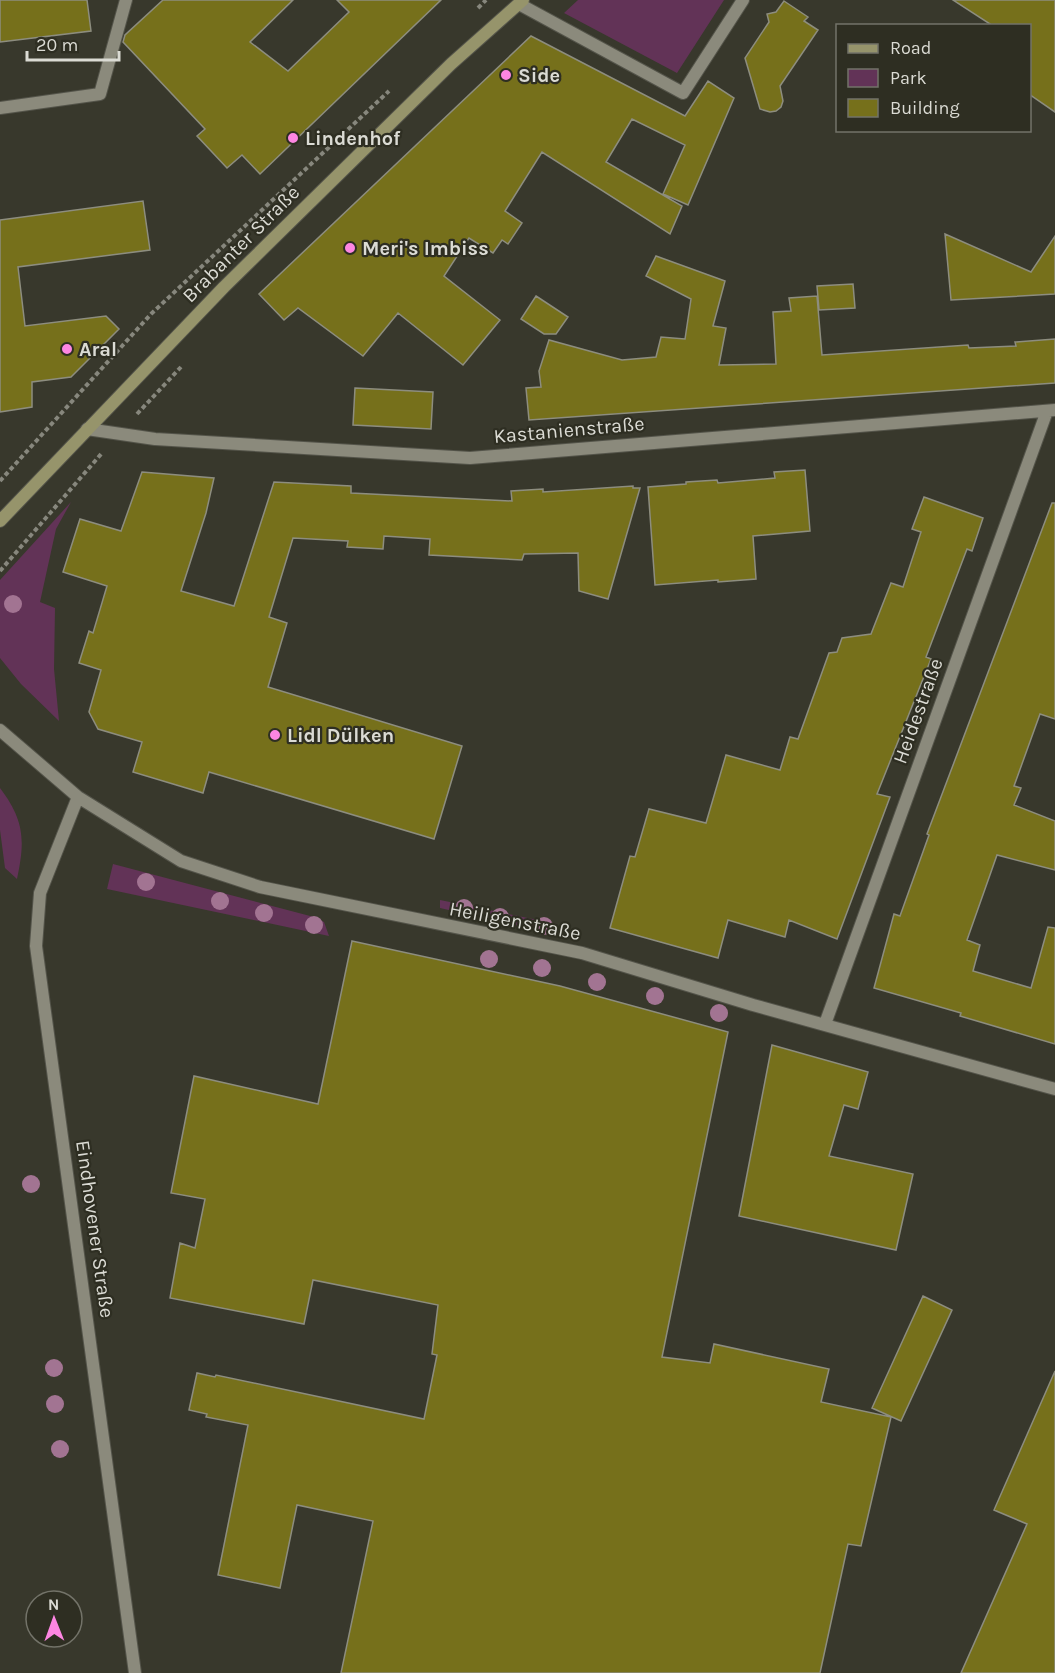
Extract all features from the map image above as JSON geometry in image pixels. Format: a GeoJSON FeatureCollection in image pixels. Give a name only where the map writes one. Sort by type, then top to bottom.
{"type":"FeatureCollection","features":[{"type":"Feature","properties":{"kind":"main road","name":"Brabanter Straße"},"geometry":{"type":"LineString","coordinates":[[0,521],[224,287],[451,64],[521,2]]}},
{"type":"Feature","properties":{"kind":"street"},"geometry":{"type":"LineString","coordinates":[[0,108],[100,94],[126,0]]}},
{"type":"Feature","properties":{"kind":"street","name":"Brabanter Straße"},"geometry":{"type":"LineString","coordinates":[[521,2],[683,93],[743,0]]}},
{"type":"Feature","properties":{"kind":"street","name":"Kastanienstraße"},"geometry":{"type":"LineString","coordinates":[[87,429],[155,439],[470,458],[1051,411]]}},
{"type":"Feature","properties":{"kind":"street","name":"Heidestraße"},"geometry":{"type":"LineString","coordinates":[[825,1024],[1051,411]]}},
{"type":"Feature","properties":{"kind":"street","name":"Heiligenstraße"},"geometry":{"type":"LineString","coordinates":[[0,730],[78,797],[181,861],[260,888],[582,953],[753,1005],[1055,1089]]}},
{"type":"Feature","properties":{"kind":"street","name":"Eindhovener Straße"},"geometry":{"type":"LineString","coordinates":[[78,797],[40,893],[36,946],[135,1673]]}},
{"type":"Feature","properties":{"kind":"path"},"geometry":{"type":"LineString","coordinates":[[477,8],[486,0]]}},
{"type":"Feature","properties":{"kind":"path"},"geometry":{"type":"LineString","coordinates":[[0,481],[151,314],[392,89]]}},
{"type":"Feature","properties":{"kind":"path"},"geometry":{"type":"LineString","coordinates":[[0,571],[118,434],[184,364]]}},
{"type":"Feature","properties":{"kind":"green space"},"geometry":{"type":"Polygon","coordinates":[[[578,0],[724,0],[677,73],[564,13],[578,0]]]}},
{"type":"Feature","properties":{"kind":"green space"},"geometry":{"type":"Polygon","coordinates":[[[71,502],[56,529],[40,602],[55,608],[54,669],[59,721],[21,684],[0,658],[0,580],[71,502]]]}},
{"type":"Feature","properties":{"kind":"green space"},"geometry":{"type":"Polygon","coordinates":[[[0,788],[14,811],[21,832],[22,842],[17,879],[5,868],[0,830],[0,788]]]}},
{"type":"Feature","properties":{"kind":"green space"},"geometry":{"type":"Polygon","coordinates":[[[113,864],[314,917],[324,922],[329,936],[107,889],[113,864]]]}},
{"type":"Feature","properties":{"kind":"green space"},"geometry":{"type":"Polygon","coordinates":[[[440,900],[557,924],[554,934],[440,908],[440,900]]]}},
{"type":"Feature","properties":{"kind":"building"},"geometry":{"type":"Polygon","coordinates":[[[0,0],[87,0],[91,31],[0,42],[0,0]]]}},
{"type":"Feature","properties":{"kind":"building"},"geometry":{"type":"Polygon","coordinates":[[[163,0],[293,0],[250,42],[288,71],[349,12],[337,0],[441,0],[260,174],[242,155],[227,168],[197,136],[205,129],[123,42],[125,35],[163,0]]]}},
{"type":"Feature","properties":{"kind":"building"},"geometry":{"type":"Polygon","coordinates":[[[953,0],[1055,0],[1055,112],[1031,95],[1031,24],[990,24],[953,0]]]}},
{"type":"Feature","properties":{"kind":"building"},"geometry":{"type":"Polygon","coordinates":[[[784,1],[808,17],[804,21],[818,30],[780,86],[783,101],[781,107],[770,112],[760,109],[745,58],[769,22],[767,14],[776,12],[784,1]]]}},
{"type":"Feature","properties":{"kind":"building"},"geometry":{"type":"Polygon","coordinates":[[[531,36],[685,116],[708,81],[734,98],[688,205],[663,194],[685,145],[632,119],[606,162],[682,206],[670,234],[542,152],[505,211],[522,223],[508,244],[502,240],[493,253],[469,238],[444,276],[500,320],[463,365],[398,313],[363,356],[298,308],[284,320],[259,294],[531,36]]]}},
{"type":"Feature","properties":{"kind":"building"},"geometry":{"type":"Polygon","coordinates":[[[143,201],[150,250],[18,267],[25,326],[106,316],[119,329],[71,377],[32,382],[32,407],[0,412],[0,220],[143,201]]]}},
{"type":"Feature","properties":{"kind":"building"},"geometry":{"type":"Polygon","coordinates":[[[945,234],[1031,272],[1055,236],[1055,294],[951,300],[945,234]]]}},
{"type":"Feature","properties":{"kind":"building"},"geometry":{"type":"Polygon","coordinates":[[[656,256],[725,281],[713,326],[726,328],[719,365],[776,364],[773,312],[791,311],[789,298],[817,296],[822,355],[968,345],[969,348],[1016,346],[1015,342],[1055,339],[1055,383],[529,420],[526,388],[541,387],[539,371],[549,340],[622,360],[656,357],[661,337],[685,339],[691,299],[646,276],[656,256]]]}},
{"type":"Feature","properties":{"kind":"building"},"geometry":{"type":"Polygon","coordinates":[[[853,284],[855,308],[819,310],[817,286],[853,284]]]}},
{"type":"Feature","properties":{"kind":"building"},"geometry":{"type":"Polygon","coordinates":[[[536,296],[568,317],[556,334],[544,334],[521,319],[536,296]]]}},
{"type":"Feature","properties":{"kind":"building"},"geometry":{"type":"Polygon","coordinates":[[[355,388],[433,392],[431,429],[353,425],[355,388]]]}},
{"type":"Feature","properties":{"kind":"building"},"geometry":{"type":"Polygon","coordinates":[[[805,470],[810,531],[753,536],[756,579],[655,585],[648,487],[686,484],[686,482],[717,480],[718,483],[775,478],[774,472],[805,470]]]}},
{"type":"Feature","properties":{"kind":"building"},"geometry":{"type":"Polygon","coordinates":[[[142,472],[214,478],[206,513],[181,591],[234,606],[274,482],[351,486],[351,493],[512,501],[511,491],[543,489],[543,492],[633,486],[633,488],[640,488],[608,599],[579,591],[578,553],[524,554],[522,560],[429,555],[430,539],[384,536],[383,549],[347,547],[348,541],[293,538],[269,617],[287,623],[268,687],[462,746],[434,839],[209,772],[203,793],[133,772],[142,742],[98,729],[89,712],[101,670],[79,663],[89,631],[93,633],[107,586],[63,572],[80,519],[121,531],[142,472]]]}},
{"type":"Feature","properties":{"kind":"building"},"geometry":{"type":"Polygon","coordinates":[[[924,497],[983,518],[972,551],[967,549],[926,657],[931,659],[877,794],[890,797],[837,939],[789,920],[785,937],[728,920],[718,958],[610,928],[630,856],[635,857],[649,809],[706,823],[726,755],[780,770],[790,737],[798,739],[829,653],[837,652],[842,638],[871,634],[891,583],[903,587],[921,532],[912,529],[924,497]]]}},
{"type":"Feature","properties":{"kind":"building"},"geometry":{"type":"Polygon","coordinates":[[[1052,503],[1055,503],[1055,719],[1040,714],[1014,786],[1021,788],[1014,805],[1055,821],[1055,870],[997,855],[967,940],[980,945],[973,971],[1031,988],[1048,927],[1055,928],[1055,1044],[960,1016],[961,1013],[874,988],[894,914],[900,916],[929,835],[927,834],[1052,503]]]}},
{"type":"Feature","properties":{"kind":"building"},"geometry":{"type":"Polygon","coordinates":[[[352,941],[560,986],[728,1032],[662,1357],[710,1363],[714,1344],[829,1369],[821,1402],[891,1417],[861,1546],[848,1544],[820,1673],[341,1673],[373,1521],[297,1505],[280,1588],[218,1575],[248,1425],[206,1417],[207,1414],[189,1410],[197,1373],[215,1377],[216,1375],[424,1419],[437,1355],[432,1354],[438,1305],[313,1280],[304,1324],[170,1298],[180,1243],[195,1248],[205,1199],[171,1193],[194,1076],[318,1104],[352,941]]]}},
{"type":"Feature","properties":{"kind":"building"},"geometry":{"type":"Polygon","coordinates":[[[772,1045],[868,1072],[858,1109],[844,1105],[829,1156],[913,1174],[896,1250],[739,1216],[772,1045]]]}},
{"type":"Feature","properties":{"kind":"building"},"geometry":{"type":"Polygon","coordinates":[[[923,1296],[952,1310],[901,1421],[872,1408],[923,1296]]]}},
{"type":"Feature","properties":{"kind":"building"},"geometry":{"type":"Polygon","coordinates":[[[1055,1371],[1055,1673],[961,1673],[1027,1524],[994,1510],[1055,1371]]]}},
{"type":"Feature","properties":{"kind":"place","name":"Side"},"geometry":{"type":"Point","coordinates":[506,75]}},
{"type":"Feature","properties":{"kind":"place","name":"Lindenhof"},"geometry":{"type":"Point","coordinates":[293,138]}},
{"type":"Feature","properties":{"kind":"place","name":"Meri's Imbiss"},"geometry":{"type":"Point","coordinates":[350,248]}},
{"type":"Feature","properties":{"kind":"place","name":"Aral"},"geometry":{"type":"Point","coordinates":[67,349]}},
{"type":"Feature","properties":{"kind":"place","name":"Lidl Dülken"},"geometry":{"type":"Point","coordinates":[275,735]}}]}
